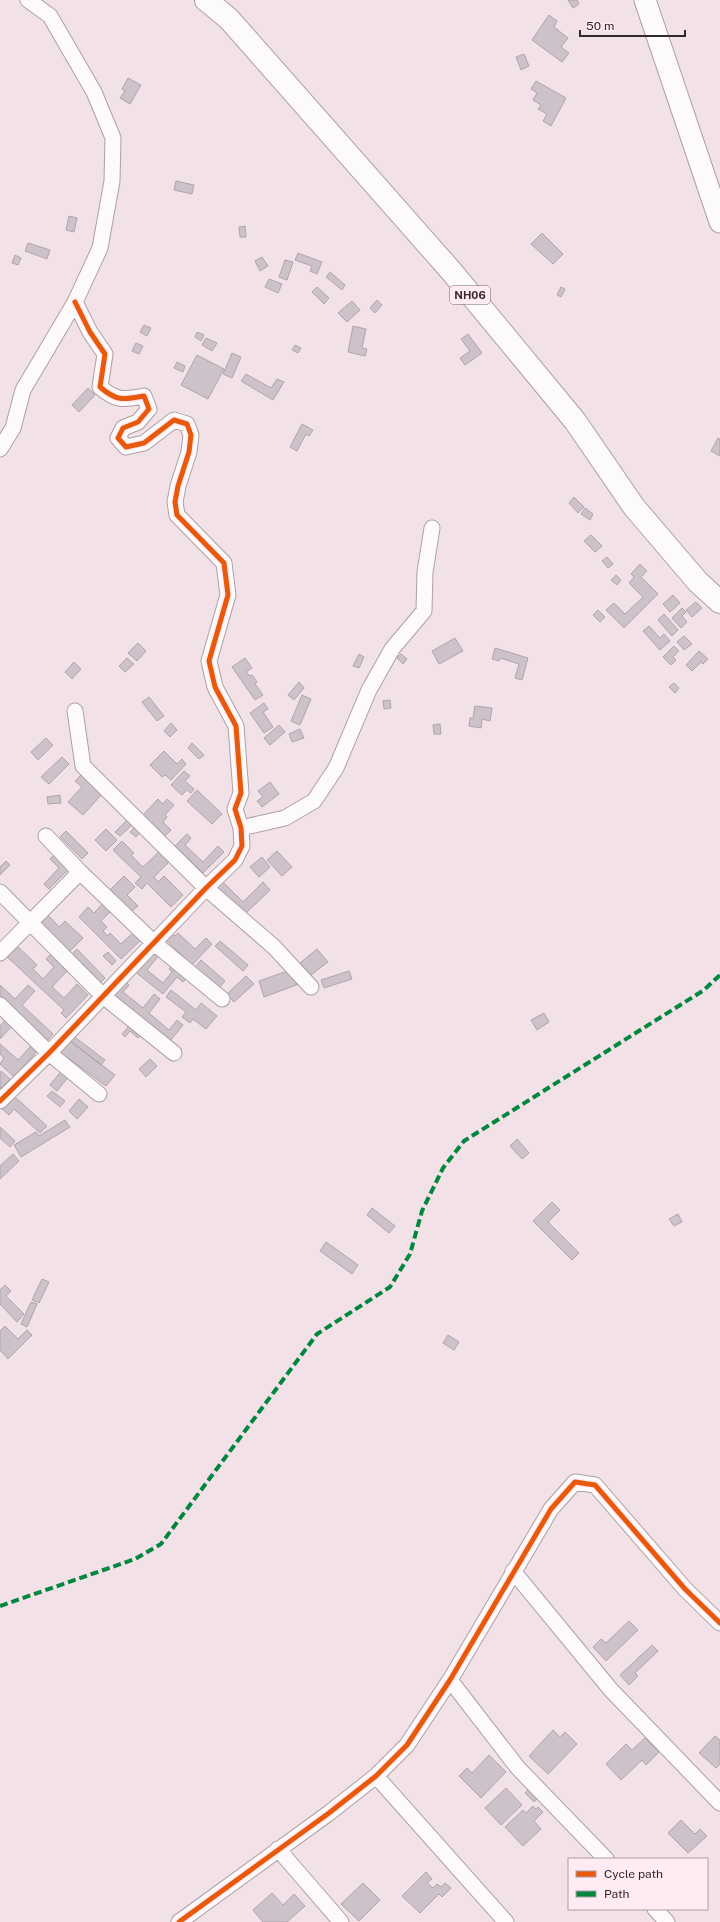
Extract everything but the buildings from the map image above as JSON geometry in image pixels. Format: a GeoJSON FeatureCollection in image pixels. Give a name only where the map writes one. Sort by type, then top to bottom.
{"type":"FeatureCollection","features":[{"type":"Feature","properties":{"kind":"main road","name":"NH06"},"geometry":{"type":"LineString","coordinates":[[206,0],[229,19],[452,272],[576,421],[634,508],[698,582],[720,602]]}},
{"type":"Feature","properties":{"kind":"main road"},"geometry":{"type":"LineString","coordinates":[[645,0],[720,222]]}},
{"type":"Feature","properties":{"kind":"street"},"geometry":{"type":"LineString","coordinates":[[0,449],[13,428],[23,390],[75,302],[100,248],[112,181],[113,138],[94,92],[50,16],[28,0]]}},
{"type":"Feature","properties":{"kind":"street"},"geometry":{"type":"LineString","coordinates":[[0,1101],[50,1052],[206,888],[235,860],[242,846],[241,828],[236,809],[241,793],[236,726],[215,687],[209,661],[228,595],[224,563],[177,515],[175,502],[178,486],[189,452],[191,436],[187,424],[174,420],[144,443],[126,447],[118,438],[123,428],[138,422],[149,409],[144,396],[125,400],[111,396],[100,387],[105,354],[90,332],[75,302]]}},
{"type":"Feature","properties":{"kind":"street"},"geometry":{"type":"LineString","coordinates":[[241,828],[284,818],[314,801],[336,768],[368,690],[392,650],[424,611],[425,572],[432,528]]}},
{"type":"Feature","properties":{"kind":"street"},"geometry":{"type":"LineString","coordinates":[[74,711],[83,766],[206,888],[274,947],[311,987]]}},
{"type":"Feature","properties":{"kind":"street"},"geometry":{"type":"LineString","coordinates":[[46,836],[80,872],[154,943],[222,1000]]}},
{"type":"Feature","properties":{"kind":"street"},"geometry":{"type":"LineString","coordinates":[[0,953],[80,872]]}},
{"type":"Feature","properties":{"kind":"street"},"geometry":{"type":"LineString","coordinates":[[0,892],[103,996],[174,1053]]}},
{"type":"Feature","properties":{"kind":"street"},"geometry":{"type":"LineString","coordinates":[[0,1005],[98,1094]]}},
{"type":"Feature","properties":{"kind":"street"},"geometry":{"type":"LineString","coordinates":[[180,1922],[376,1776],[407,1745],[450,1680],[551,1509],[575,1482],[595,1485],[685,1589],[720,1623]]}},
{"type":"Feature","properties":{"kind":"street"},"geometry":{"type":"LineString","coordinates":[[513,1571],[611,1690],[720,1803]]}},
{"type":"Feature","properties":{"kind":"street"},"geometry":{"type":"LineString","coordinates":[[450,1680],[518,1768],[605,1858]]}},
{"type":"Feature","properties":{"kind":"street"},"geometry":{"type":"LineString","coordinates":[[376,1776],[506,1922]]}},
{"type":"Feature","properties":{"kind":"street"},"geometry":{"type":"LineString","coordinates":[[278,1849],[341,1922]]}},
{"type":"Feature","properties":{"kind":"street"},"geometry":{"type":"LineString","coordinates":[[656,1910],[668,1922]]}},
{"type":"Feature","properties":{"kind":"marked path"},"geometry":{"type":"LineString","coordinates":[[0,1606],[135,1559],[161,1544],[317,1334],[390,1287],[410,1254],[422,1211],[443,1168],[464,1141],[704,990],[720,975]]}},
{"type":"Feature","properties":{"kind":"cycle path"},"geometry":{"type":"LineString","coordinates":[[0,1101],[49,1053],[206,888],[235,860],[242,846],[241,828],[235,809],[241,793],[236,726],[215,687],[209,661],[228,595],[224,563],[177,515],[175,502],[178,486],[189,452],[191,435],[187,424],[174,420],[144,443],[126,447],[118,438],[123,428],[138,422],[149,409],[144,396],[125,399],[115,397],[100,387],[105,354],[90,332],[75,302]]}},
{"type":"Feature","properties":{"kind":"cycle path"},"geometry":{"type":"LineString","coordinates":[[179,1922],[329,1813],[376,1776],[407,1745],[450,1680],[551,1509],[575,1482],[595,1485],[685,1589],[720,1623]]}}]}
